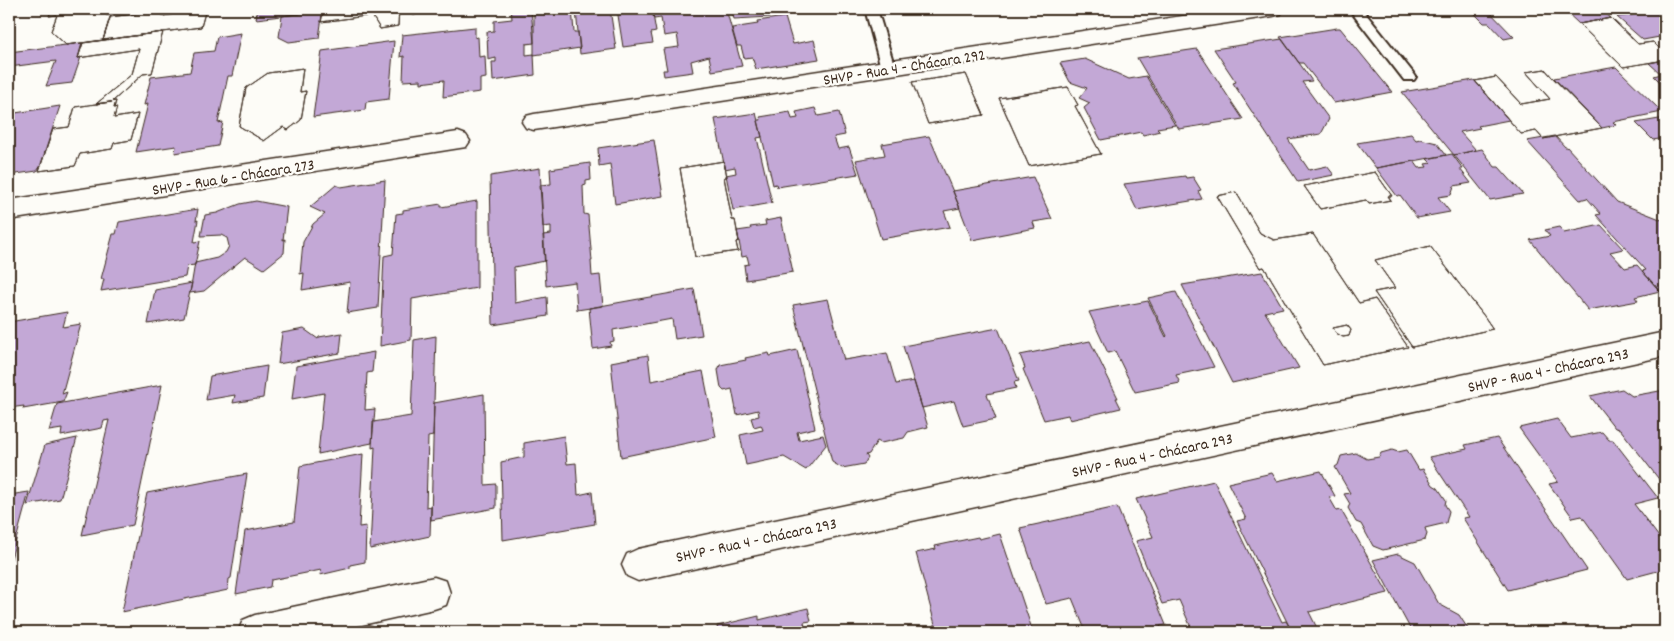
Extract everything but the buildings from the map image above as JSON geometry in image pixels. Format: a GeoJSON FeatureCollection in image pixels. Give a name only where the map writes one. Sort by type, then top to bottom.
{"type":"FeatureCollection","features":[{"type":"Feature","properties":{"kind":"street","name":"SHVP - Rua 4 - Chácara 292"},"geometry":{"type":"LineString","coordinates":[[534,122],[1273,9]]}},
{"type":"Feature","properties":{"kind":"street","name":"SHVP - Rua 6 - Chácara 273"},"geometry":{"type":"LineString","coordinates":[[9,210],[458,141]]}},
{"type":"Feature","properties":{"kind":"street","name":"SHVP - Rua 4 - Chácara 293"},"geometry":{"type":"LineString","coordinates":[[638,565],[1665,344]]}},
{"type":"Feature","properties":{"kind":"street"},"geometry":{"type":"LineString","coordinates":[[255,632],[434,593]]}},
{"type":"Feature","properties":{"kind":"lane"},"geometry":{"type":"LineString","coordinates":[[871,9],[888,68]]}},
{"type":"Feature","properties":{"kind":"lane"},"geometry":{"type":"LineString","coordinates":[[1355,9],[1409,77]]}}]}
